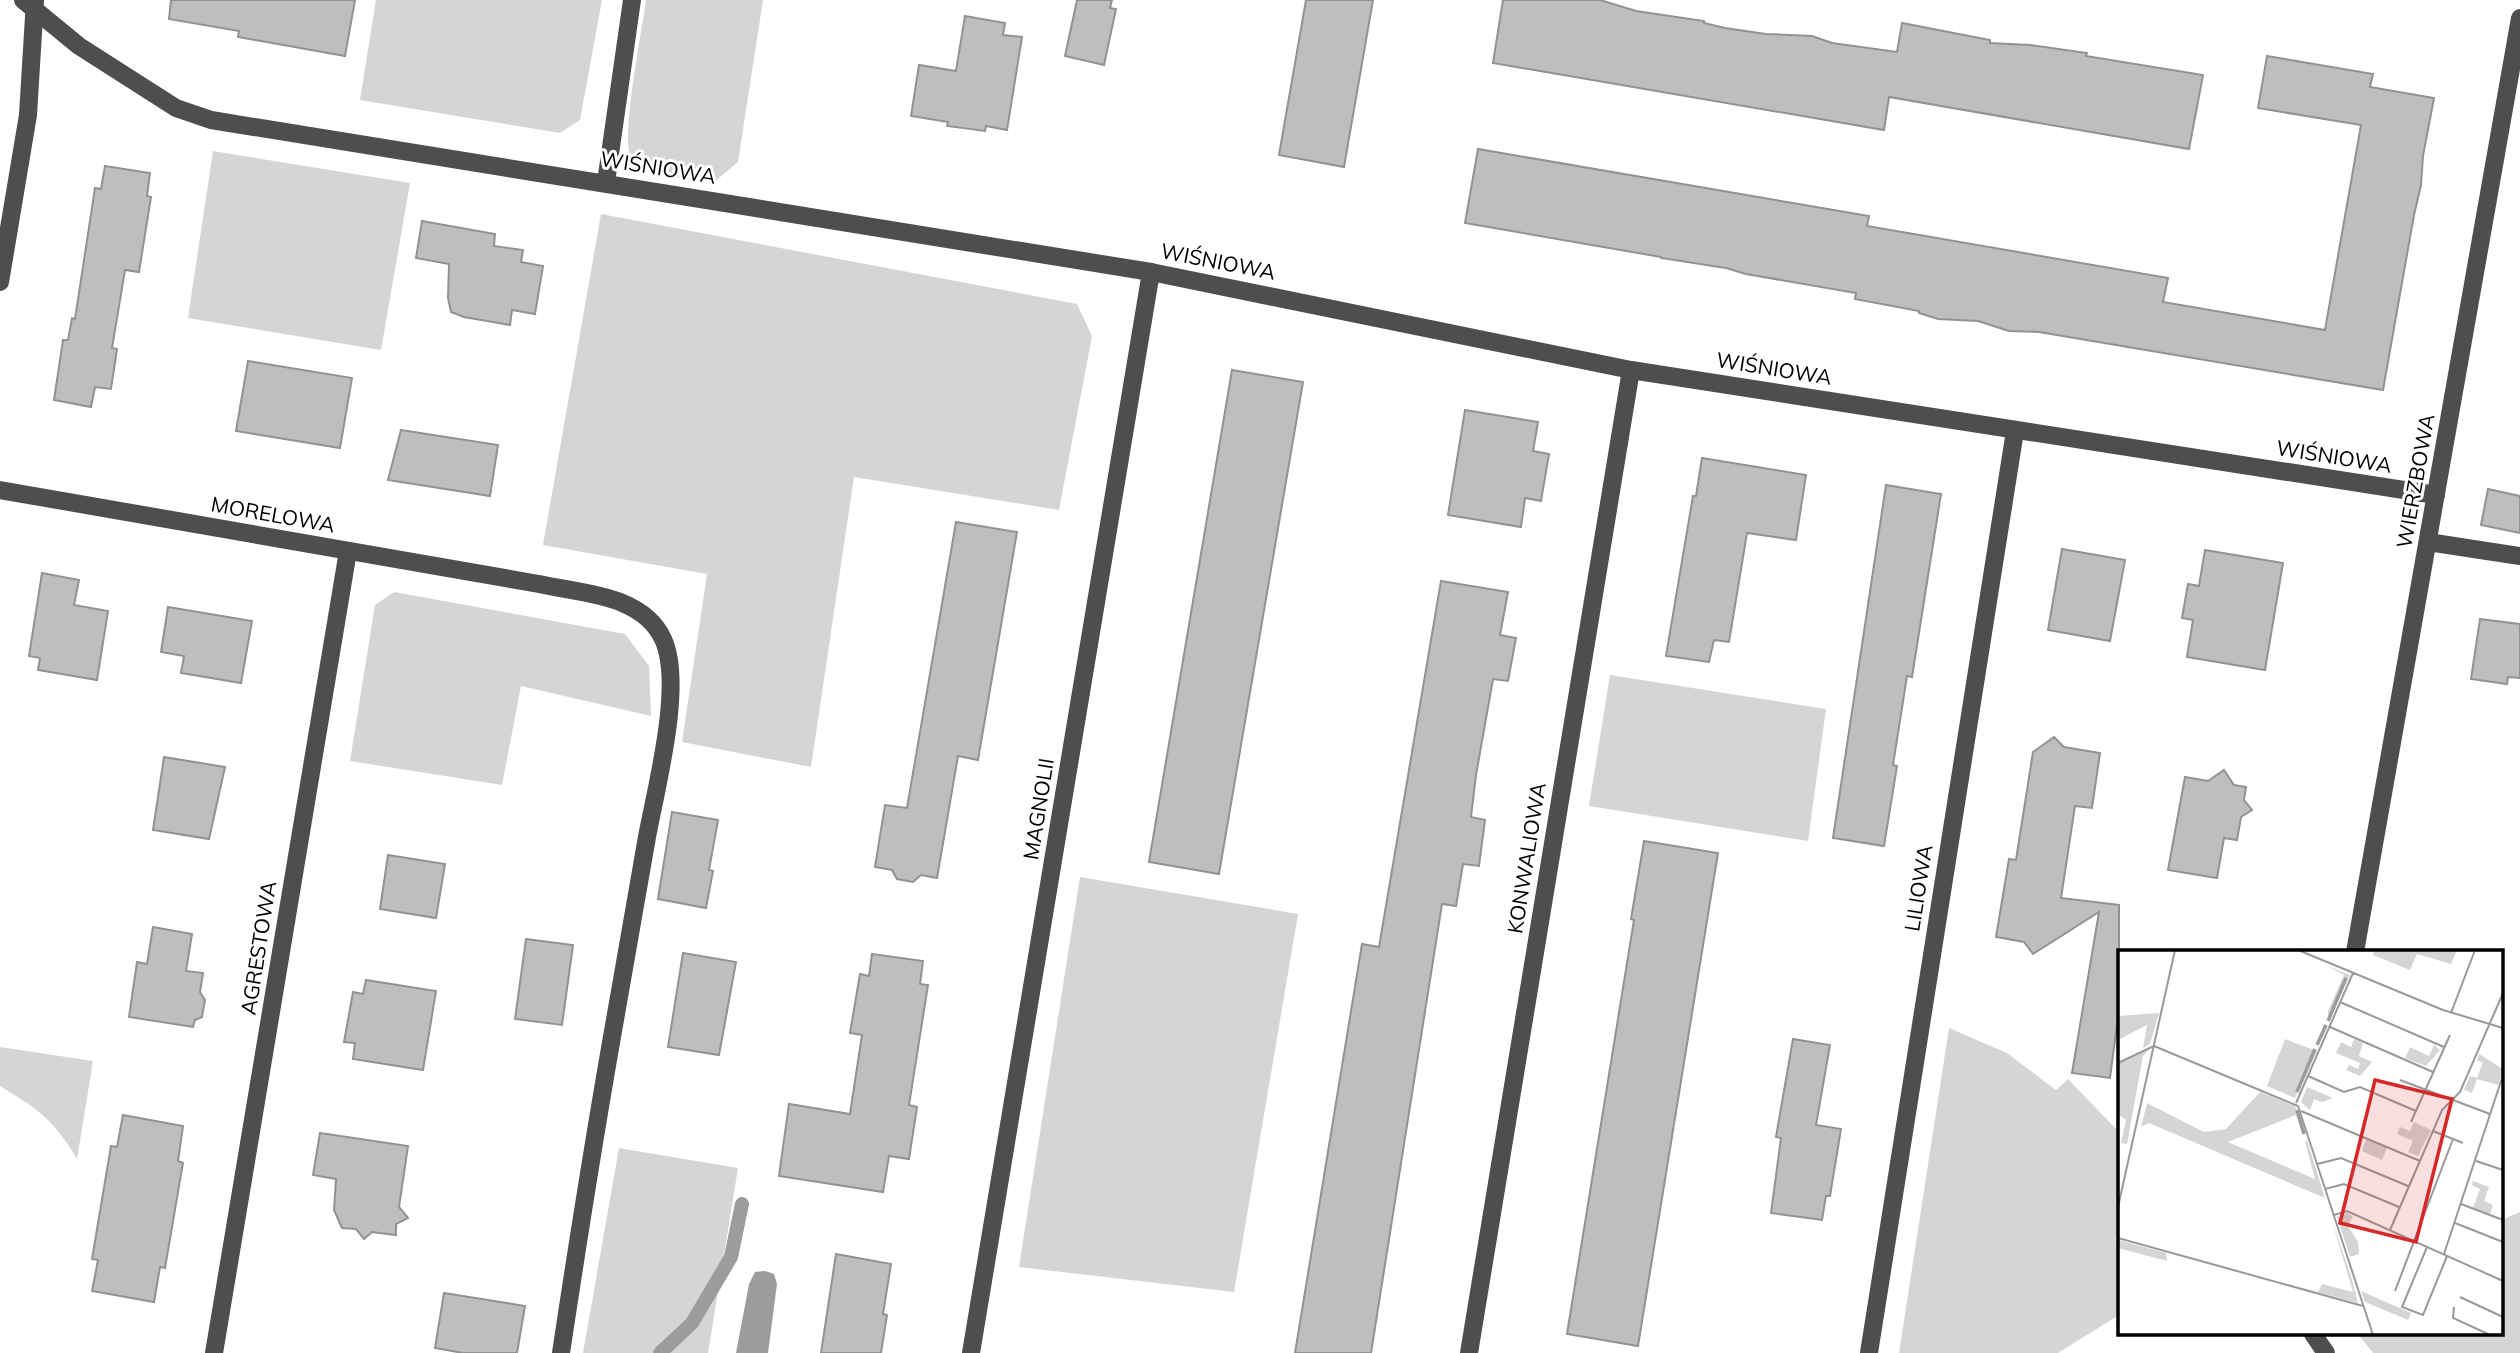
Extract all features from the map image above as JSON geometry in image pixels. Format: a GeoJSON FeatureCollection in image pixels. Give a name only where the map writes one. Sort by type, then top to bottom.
{"type":"FeatureCollection","features":[{"type":"Feature","properties":{"kind":"street"},"geometry":{"type":"LineString","coordinates":[[606,182],[632,0]]}},
{"type":"Feature","properties":{"kind":"street"},"geometry":{"type":"LineString","coordinates":[[0,282],[28,115],[31,3]]}},
{"type":"Feature","properties":{"kind":"street","name":"WIŚNIOWA"},"geometry":{"type":"LineString","coordinates":[[31,3],[79,46],[176,108],[194,116],[1151,272],[1630,370],[2436,495]]}},
{"type":"Feature","properties":{"kind":"street","name":"WIERZBOWA"},"geometry":{"type":"LineString","coordinates":[[2356,950],[2520,18]]}},
{"type":"Feature","properties":{"kind":"street","name":"MAGNOLII"},"geometry":{"type":"LineString","coordinates":[[971,1353],[1151,272]]}},
{"type":"Feature","properties":{"kind":"street","name":"KONWALIOWA"},"geometry":{"type":"LineString","coordinates":[[1469,1353],[1630,370]]}},
{"type":"Feature","properties":{"kind":"street","name":"LILIOWA"},"geometry":{"type":"LineString","coordinates":[[1869,1353],[2015,431]]}},
{"type":"Feature","properties":{"kind":"street","name":"MORELOWA"},"geometry":{"type":"LineString","coordinates":[[0,490],[539,584],[633,606],[651,619],[662,636],[670,667],[669,712],[613,1030],[561,1353]]}},
{"type":"Feature","properties":{"kind":"street"},"geometry":{"type":"LineString","coordinates":[[2428,542],[2520,556]]}},
{"type":"Feature","properties":{"kind":"street","name":"AGRESTOWA"},"geometry":{"type":"LineString","coordinates":[[214,1353],[348,551]]}},
{"type":"Feature","properties":{"kind":"street"},"geometry":{"type":"LineString","coordinates":[[2314,1336],[2326,1353]]}},
{"type":"Feature","properties":{"kind":"shaded area"},"geometry":{"type":"Polygon","coordinates":[[[376,0],[602,0],[580,120],[560,133],[360,100],[376,0]]]}},
{"type":"Feature","properties":{"kind":"shaded area"},"geometry":{"type":"Polygon","coordinates":[[[646,0],[763,0],[738,162],[713,183],[650,173],[636,163],[630,154],[630,104],[646,0]]]}},
{"type":"Feature","properties":{"kind":"shaded area"},"geometry":{"type":"Polygon","coordinates":[[[213,151],[410,183],[381,350],[188,318],[213,151]]]}},
{"type":"Feature","properties":{"kind":"shaded area"},"geometry":{"type":"Polygon","coordinates":[[[601,214],[1077,304],[1092,336],[1059,510],[854,477],[811,767],[682,742],[707,574],[543,545],[601,214]]]}},
{"type":"Feature","properties":{"kind":"shaded area"},"geometry":{"type":"Polygon","coordinates":[[[394,592],[625,634],[649,666],[651,716],[521,686],[502,785],[350,761],[375,605],[394,592]]]}},
{"type":"Feature","properties":{"kind":"shaded area"},"geometry":{"type":"Polygon","coordinates":[[[1610,675],[1826,709],[1808,841],[1589,806],[1610,675]]]}},
{"type":"Feature","properties":{"kind":"shaded area"},"geometry":{"type":"Polygon","coordinates":[[[1080,877],[1298,914],[1234,1292],[1019,1267],[1080,877]]]}},
{"type":"Feature","properties":{"kind":"shaded area"},"geometry":{"type":"Polygon","coordinates":[[[1949,1028],[2007,1053],[2056,1090],[2068,1079],[2118,1131],[2118,1316],[2058,1353],[1899,1353],[1949,1028]]]}},
{"type":"Feature","properties":{"kind":"shaded area"},"geometry":{"type":"Polygon","coordinates":[[[0,1047],[93,1061],[77,1159],[61,1134],[44,1116],[0,1086],[0,1047]]]}},
{"type":"Feature","properties":{"kind":"shaded area"},"geometry":{"type":"Polygon","coordinates":[[[619,1148],[738,1168],[708,1353],[583,1353],[619,1148]]]}},
{"type":"Feature","properties":{"kind":"shaded area"},"geometry":{"type":"Polygon","coordinates":[[[2520,1212],[2520,1353],[2373,1353],[2360,1336],[2502,1336],[2502,1220],[2520,1212]]]}},
{"type":"Feature","properties":{"kind":"shaded area"},"geometry":{"type":"Polygon","coordinates":[[[755,1272],[774,1274],[777,1284],[768,1353],[736,1353],[749,1284],[755,1272]]]}},
{"type":"Feature","properties":{"kind":"building"},"geometry":{"type":"Polygon","coordinates":[[[171,0],[355,0],[345,56],[238,37],[239,31],[169,19],[171,0]]]}},
{"type":"Feature","properties":{"kind":"building"},"geometry":{"type":"Polygon","coordinates":[[[1077,0],[1112,0],[1110,8],[1116,9],[1104,65],[1065,56],[1077,0]]]}},
{"type":"Feature","properties":{"kind":"building"},"geometry":{"type":"Polygon","coordinates":[[[1306,0],[1373,0],[1344,167],[1279,155],[1306,0]]]}},
{"type":"Feature","properties":{"kind":"building"},"geometry":{"type":"Polygon","coordinates":[[[1503,0],[1600,0],[1636,11],[1704,21],[1725,28],[1766,34],[1812,36],[1832,43],[1897,52],[1902,23],[1990,40],[1990,43],[2030,45],[2087,53],[2086,56],[2203,75],[2189,149],[1889,97],[1884,130],[1493,63],[1503,0]]]}},
{"type":"Feature","properties":{"kind":"building"},"geometry":{"type":"Polygon","coordinates":[[[965,16],[1005,23],[1003,35],[1022,37],[1007,130],[986,126],[985,131],[947,126],[948,122],[911,116],[919,65],[956,71],[965,16]]]}},
{"type":"Feature","properties":{"kind":"building"},"geometry":{"type":"Polygon","coordinates":[[[2267,56],[2373,74],[2370,87],[2434,98],[2423,156],[2421,185],[2383,390],[2039,332],[2009,331],[1978,321],[1938,319],[1919,311],[1855,299],[1856,293],[1465,223],[1478,149],[1869,216],[1867,226],[2168,278],[2163,302],[2325,330],[2361,125],[2258,108],[2267,56]]]}},
{"type":"Feature","properties":{"kind":"building"},"geometry":{"type":"Polygon","coordinates":[[[105,166],[150,173],[147,196],[151,197],[139,272],[125,270],[112,348],[117,349],[111,389],[95,387],[91,407],[54,400],[63,340],[68,340],[72,318],[75,319],[95,188],[101,189],[105,166]]]}},
{"type":"Feature","properties":{"kind":"building"},"geometry":{"type":"Polygon","coordinates":[[[422,221],[495,234],[494,246],[523,250],[521,262],[543,266],[535,314],[512,310],[510,325],[451,312],[448,298],[449,264],[416,258],[422,221]]]}},
{"type":"Feature","properties":{"kind":"building"},"geometry":{"type":"Polygon","coordinates":[[[248,361],[352,378],[340,448],[236,431],[248,361]]]}},
{"type":"Feature","properties":{"kind":"building"},"geometry":{"type":"Polygon","coordinates":[[[1232,370],[1303,382],[1219,874],[1149,862],[1232,370]]]}},
{"type":"Feature","properties":{"kind":"building"},"geometry":{"type":"Polygon","coordinates":[[[1465,410],[1538,422],[1533,451],[1549,454],[1541,501],[1525,498],[1521,527],[1448,515],[1465,410]]]}},
{"type":"Feature","properties":{"kind":"building"},"geometry":{"type":"Polygon","coordinates":[[[401,430],[498,445],[490,496],[388,480],[401,430]]]}},
{"type":"Feature","properties":{"kind":"building"},"geometry":{"type":"Polygon","coordinates":[[[1702,458],[1806,475],[1796,540],[1747,533],[1729,642],[1714,640],[1709,662],[1666,656],[1702,458]]]}},
{"type":"Feature","properties":{"kind":"building"},"geometry":{"type":"Polygon","coordinates":[[[1886,485],[1941,494],[1912,677],[1907,676],[1893,765],[1897,766],[1884,846],[1833,838],[1886,485]]]}},
{"type":"Feature","properties":{"kind":"building"},"geometry":{"type":"Polygon","coordinates":[[[2488,489],[2520,496],[2520,533],[2481,525],[2488,489]]]}},
{"type":"Feature","properties":{"kind":"building"},"geometry":{"type":"Polygon","coordinates":[[[956,522],[1017,532],[978,760],[958,756],[937,878],[921,875],[913,882],[897,879],[892,870],[875,867],[885,805],[907,808],[956,522]]]}},
{"type":"Feature","properties":{"kind":"building"},"geometry":{"type":"Polygon","coordinates":[[[2062,549],[2125,560],[2110,641],[2048,630],[2062,549]]]}},
{"type":"Feature","properties":{"kind":"building"},"geometry":{"type":"Polygon","coordinates":[[[2205,550],[2283,563],[2265,670],[2187,657],[2193,620],[2182,618],[2188,584],[2199,586],[2205,550]]]}},
{"type":"Feature","properties":{"kind":"building"},"geometry":{"type":"Polygon","coordinates":[[[42,573],[79,580],[74,605],[108,611],[97,680],[38,670],[40,658],[29,656],[42,573]]]}},
{"type":"Feature","properties":{"kind":"building"},"geometry":{"type":"Polygon","coordinates":[[[1441,581],[1508,592],[1500,635],[1516,638],[1508,681],[1493,679],[1476,775],[1471,817],[1485,820],[1479,866],[1463,864],[1456,906],[1442,904],[1371,1353],[1295,1353],[1362,944],[1379,947],[1441,581]]]}},
{"type":"Feature","properties":{"kind":"building"},"geometry":{"type":"Polygon","coordinates":[[[168,607],[252,621],[241,683],[181,673],[184,656],[161,652],[168,607]]]}},
{"type":"Feature","properties":{"kind":"building"},"geometry":{"type":"Polygon","coordinates":[[[2480,619],[2520,624],[2520,678],[2508,677],[2507,684],[2471,679],[2480,619]]]}},
{"type":"Feature","properties":{"kind":"building"},"geometry":{"type":"Polygon","coordinates":[[[2054,737],[2064,747],[2100,753],[2092,808],[2075,806],[2061,898],[2119,905],[2118,1018],[2110,1078],[2072,1073],[2099,912],[2033,954],[2024,942],[1996,937],[2009,859],[2016,860],[2033,752],[2054,737]]]}},
{"type":"Feature","properties":{"kind":"building"},"geometry":{"type":"Polygon","coordinates":[[[164,757],[225,767],[209,839],[153,830],[164,757]]]}},
{"type":"Feature","properties":{"kind":"building"},"geometry":{"type":"Polygon","coordinates":[[[2224,770],[2234,785],[2246,787],[2244,800],[2252,810],[2241,817],[2237,840],[2224,838],[2217,878],[2168,870],[2185,777],[2208,781],[2224,770]]]}},
{"type":"Feature","properties":{"kind":"building"},"geometry":{"type":"Polygon","coordinates":[[[672,812],[718,820],[709,870],[713,871],[706,908],[658,899],[672,812]]]}},
{"type":"Feature","properties":{"kind":"building"},"geometry":{"type":"Polygon","coordinates":[[[1644,841],[1718,853],[1638,1346],[1567,1334],[1634,920],[1631,919],[1644,841]]]}},
{"type":"Feature","properties":{"kind":"building"},"geometry":{"type":"Polygon","coordinates":[[[388,855],[445,864],[436,918],[380,909],[388,855]]]}},
{"type":"Feature","properties":{"kind":"building"},"geometry":{"type":"Polygon","coordinates":[[[153,927],[192,934],[186,971],[203,973],[200,992],[205,1000],[202,1017],[195,1020],[193,1027],[129,1017],[137,962],[147,964],[153,927]]]}},
{"type":"Feature","properties":{"kind":"building"},"geometry":{"type":"Polygon","coordinates":[[[526,939],[573,945],[562,1025],[515,1019],[526,939]]]}},
{"type":"Feature","properties":{"kind":"building"},"geometry":{"type":"Polygon","coordinates":[[[683,953],[736,962],[719,1055],[668,1047],[683,953]]]}},
{"type":"Feature","properties":{"kind":"building"},"geometry":{"type":"Polygon","coordinates":[[[872,954],[923,961],[920,984],[928,985],[909,1105],[917,1107],[909,1159],[889,1156],[883,1192],[779,1176],[789,1104],[850,1114],[862,1035],[850,1033],[860,974],[869,976],[872,954]]]}},
{"type":"Feature","properties":{"kind":"building"},"geometry":{"type":"Polygon","coordinates":[[[366,980],[436,991],[423,1070],[353,1059],[355,1043],[344,1042],[353,992],[363,994],[366,980]]]}},
{"type":"Feature","properties":{"kind":"building"},"geometry":{"type":"Polygon","coordinates":[[[1793,1039],[1830,1045],[1816,1125],[1841,1129],[1830,1196],[1826,1196],[1822,1220],[1771,1213],[1781,1138],[1776,1137],[1793,1039]]]}},
{"type":"Feature","properties":{"kind":"building"},"geometry":{"type":"Polygon","coordinates":[[[123,1115],[183,1126],[178,1161],[183,1163],[165,1268],[160,1267],[154,1302],[92,1291],[98,1260],[92,1259],[111,1146],[117,1147],[123,1115]]]}},
{"type":"Feature","properties":{"kind":"building"},"geometry":{"type":"Polygon","coordinates":[[[320,1133],[408,1146],[399,1207],[408,1218],[396,1224],[396,1235],[372,1232],[364,1239],[356,1229],[342,1228],[334,1210],[336,1179],[313,1175],[320,1133]]]}},
{"type":"Feature","properties":{"kind":"building"},"geometry":{"type":"Polygon","coordinates":[[[836,1254],[891,1264],[883,1314],[887,1315],[881,1353],[821,1353],[836,1254]]]}},
{"type":"Feature","properties":{"kind":"building"},"geometry":{"type":"Polygon","coordinates":[[[444,1293],[525,1306],[517,1353],[463,1353],[435,1348],[444,1293]]]}},
{"type":"Feature","properties":{"kind":"waterway"},"geometry":{"type":"LineString","coordinates":[[660,1353],[692,1323],[731,1257],[742,1204]]}}]}
